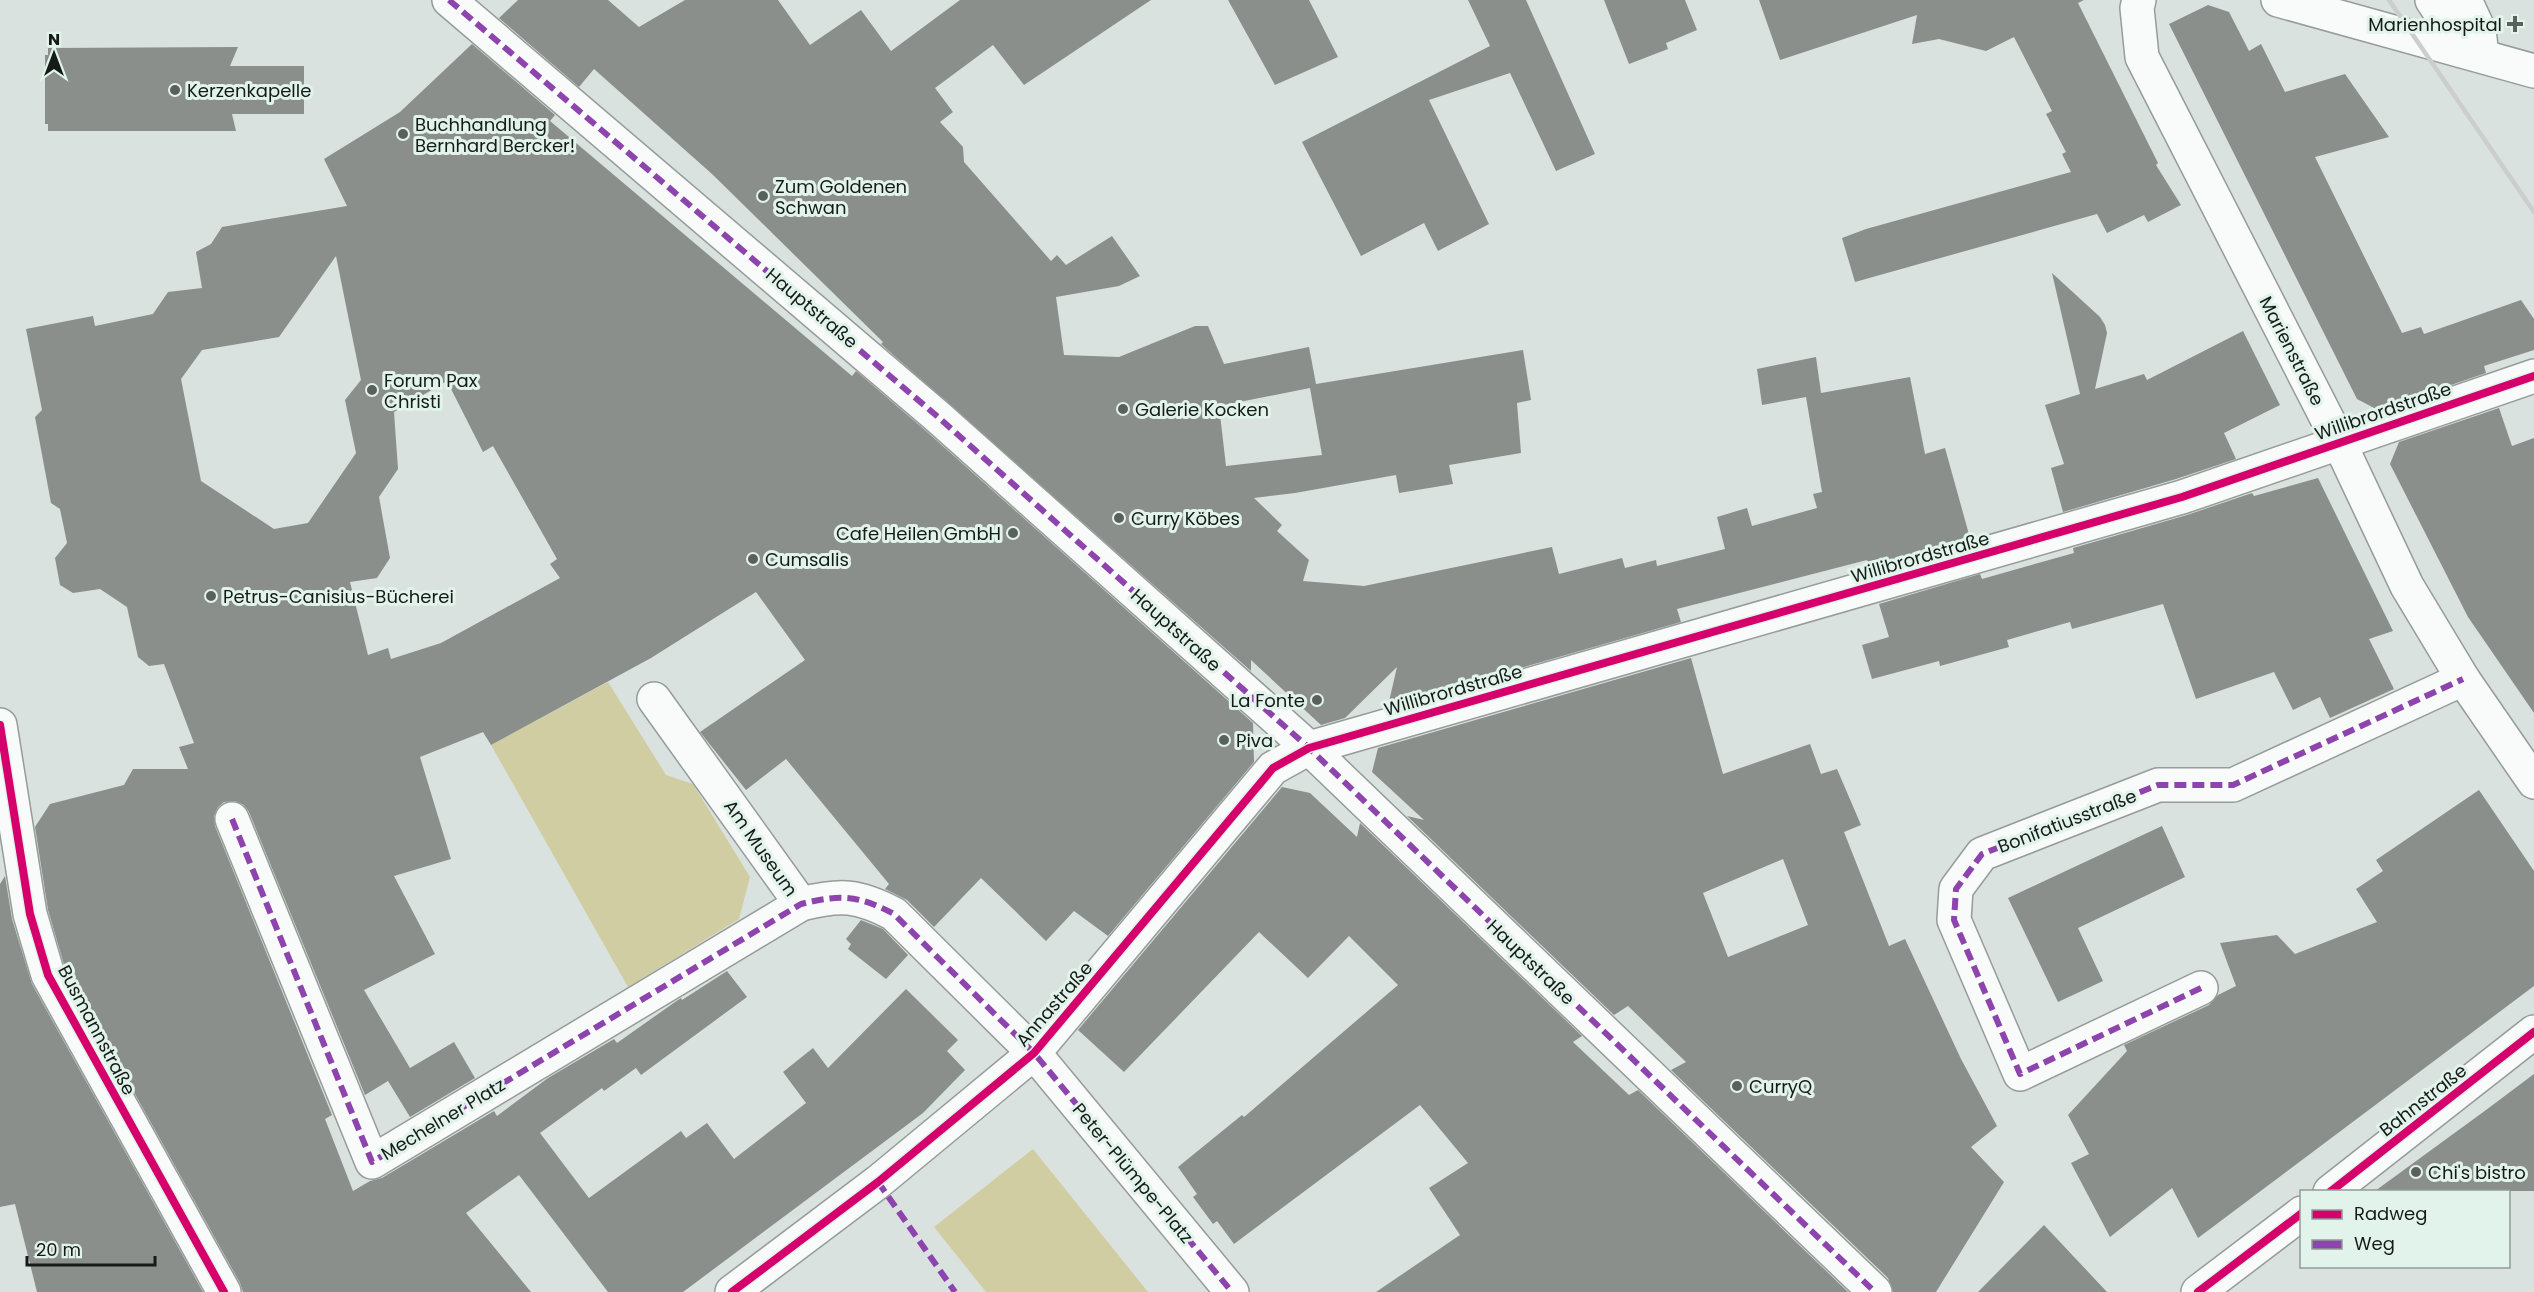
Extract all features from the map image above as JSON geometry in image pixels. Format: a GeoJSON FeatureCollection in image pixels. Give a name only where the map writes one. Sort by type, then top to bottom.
{"type":"FeatureCollection","features":[{"type":"Feature","properties":{"kind":"street","name":"Hauptstraße"},"geometry":{"type":"LineString","coordinates":[[449,0],[939,417],[1309,748],[1875,1292]]}},
{"type":"Feature","properties":{"kind":"street","name":"Marienstraße"},"geometry":{"type":"LineString","coordinates":[[2139,0],[2137,8],[2142,57],[2338,442],[2407,586],[2463,680],[2534,782]]}},
{"type":"Feature","properties":{"kind":"street"},"geometry":{"type":"LineString","coordinates":[[2278,0],[2534,71]]}},
{"type":"Feature","properties":{"kind":"street"},"geometry":{"type":"LineString","coordinates":[[2432,0],[2445,20],[2450,46]]}},
{"type":"Feature","properties":{"kind":"street"},"geometry":{"type":"LineString","coordinates":[[2465,0],[2479,30],[2482,56]]}},
{"type":"Feature","properties":{"kind":"street","name":"Willibrordstraße"},"geometry":{"type":"LineString","coordinates":[[1309,748],[2182,497],[2534,376]]}},
{"type":"Feature","properties":{"kind":"street","name":"Bonifatiusstraße"},"geometry":{"type":"LineString","coordinates":[[2201,988],[2020,1074],[1954,920],[1956,889],[1982,854],[2158,785],[2233,785],[2463,680]]}},
{"type":"Feature","properties":{"kind":"street","name":"Am Museum"},"geometry":{"type":"LineString","coordinates":[[654,699],[801,904],[831,896],[868,901],[894,914],[1034,1053]]}},
{"type":"Feature","properties":{"kind":"street","name":"Busmannstraße"},"geometry":{"type":"LineString","coordinates":[[0,725],[30,914],[48,975],[224,1292]]}},
{"type":"Feature","properties":{"kind":"street","name":"Annastraße"},"geometry":{"type":"LineString","coordinates":[[732,1292],[878,1182],[1034,1053],[1274,768],[1309,748]]}},
{"type":"Feature","properties":{"kind":"street","name":"Mechelner Platz"},"geometry":{"type":"LineString","coordinates":[[232,819],[372,1162],[801,904]]}},
{"type":"Feature","properties":{"kind":"street","name":"Bahnstraße"},"geometry":{"type":"LineString","coordinates":[[2331,1190],[2534,1032]]}},
{"type":"Feature","properties":{"kind":"street","name":"Peter-Plümpe-Platz"},"geometry":{"type":"LineString","coordinates":[[1034,1053],[1232,1292]]}},
{"type":"Feature","properties":{"kind":"street"},"geometry":{"type":"LineString","coordinates":[[2198,1292],[2300,1214]]}},
{"type":"Feature","properties":{"kind":"shaded area"},"geometry":{"type":"Polygon","coordinates":[[[608,682],[666,775],[693,784],[750,877],[739,919],[628,987],[491,745],[608,682]]]}},
{"type":"Feature","properties":{"kind":"shaded area"},"geometry":{"type":"Polygon","coordinates":[[[1033,1149],[1148,1292],[986,1292],[934,1227],[1033,1149]]]}},
{"type":"Feature","properties":{"kind":"building"},"geometry":{"type":"Polygon","coordinates":[[[518,0],[608,0],[639,27],[685,0],[778,0],[810,45],[861,10],[891,51],[960,0],[1151,0],[1024,85],[993,45],[935,88],[953,112],[940,122],[963,147],[964,162],[1051,261],[1057,255],[1066,265],[1112,236],[1140,276],[1119,286],[1056,297],[1064,355],[1119,357],[1195,326],[1208,326],[1224,364],[1309,347],[1316,384],[1523,350],[1531,400],[1517,403],[1521,453],[1449,465],[1453,484],[1399,493],[1396,475],[1254,498],[1282,525],[1277,531],[1309,560],[1303,581],[1364,586],[1552,547],[1559,574],[1622,558],[1625,568],[1656,560],[1657,566],[1725,549],[1717,517],[1747,508],[1752,526],[1817,508],[1813,494],[1822,492],[1806,397],[1762,405],[1757,369],[1816,357],[1821,393],[1910,377],[1925,454],[1945,448],[1970,538],[1869,567],[1867,560],[1677,609],[1681,622],[1388,706],[1397,667],[1345,718],[1321,725],[1251,660],[1251,671],[881,344],[883,342],[712,174],[594,69],[579,87],[499,18],[518,0]],[[1310,388],[1219,406],[1226,466],[1322,455],[1310,388]]]}},
{"type":"Feature","properties":{"kind":"building"},"geometry":{"type":"Polygon","coordinates":[[[1228,0],[1309,0],[1338,57],[1275,85],[1228,0]]]}},
{"type":"Feature","properties":{"kind":"building"},"geometry":{"type":"Polygon","coordinates":[[[1468,0],[1526,0],[1595,154],[1556,171],[1510,73],[1429,100],[1489,224],[1438,251],[1424,223],[1361,256],[1302,142],[1490,46],[1468,0]]]}},
{"type":"Feature","properties":{"kind":"building"},"geometry":{"type":"Polygon","coordinates":[[[1604,0],[1685,0],[1697,30],[1666,43],[1668,49],[1629,64],[1604,0]]]}},
{"type":"Feature","properties":{"kind":"building"},"geometry":{"type":"Polygon","coordinates":[[[1759,0],[2084,0],[2078,3],[2158,163],[2156,165],[2181,205],[2148,222],[2144,215],[2107,233],[2097,214],[1855,282],[1842,238],[1866,229],[2071,172],[2062,154],[2066,152],[2046,114],[2052,111],[2014,37],[1986,51],[1939,39],[1912,44],[1917,15],[1780,60],[1759,0]]]}},
{"type":"Feature","properties":{"kind":"building"},"geometry":{"type":"Polygon","coordinates":[[[2208,5],[2229,12],[2249,51],[2261,44],[2285,92],[2345,74],[2389,137],[2315,157],[2402,333],[2421,327],[2424,334],[2521,300],[2534,319],[2534,350],[2484,366],[2486,373],[2378,410],[2357,399],[2169,24],[2208,5]]]}},
{"type":"Feature","properties":{"kind":"building"},"geometry":{"type":"Polygon","coordinates":[[[472,44],[555,115],[550,121],[852,376],[856,371],[1253,723],[1254,762],[1108,936],[1074,911],[1046,941],[981,878],[934,927],[907,900],[885,889],[889,884],[786,759],[746,790],[700,732],[805,660],[756,592],[651,658],[491,745],[483,732],[420,757],[451,859],[394,876],[435,954],[364,990],[410,1068],[454,1042],[475,1078],[410,1117],[388,1081],[365,1095],[249,812],[244,805],[235,801],[224,802],[218,807],[214,816],[215,826],[332,1115],[325,1119],[353,1191],[370,1181],[382,1178],[494,1111],[497,1116],[548,1078],[614,1039],[617,1043],[681,998],[682,1000],[727,971],[747,997],[641,1075],[636,1068],[604,1091],[602,1088],[540,1133],[589,1198],[681,1131],[686,1138],[707,1123],[734,1159],[806,1103],[783,1072],[813,1048],[828,1068],[906,989],[958,1040],[947,1051],[965,1070],[923,1113],[683,1292],[608,1292],[519,1175],[466,1213],[531,1292],[243,1292],[65,968],[48,910],[35,827],[50,804],[124,785],[133,769],[188,769],[179,747],[194,743],[164,664],[149,666],[138,657],[127,607],[100,589],[73,593],[60,585],[55,558],[67,543],[60,509],[51,503],[35,417],[42,410],[26,329],[93,316],[95,326],[153,314],[168,292],[202,288],[196,252],[211,244],[222,227],[347,206],[324,159],[400,112],[472,44]],[[336,256],[279,337],[202,350],[181,379],[201,481],[274,529],[308,523],[356,453],[345,400],[361,380],[336,256]],[[447,381],[394,412],[398,469],[379,497],[390,558],[377,578],[350,582],[368,655],[388,648],[391,659],[441,643],[560,578],[550,564],[557,559],[493,446],[483,452],[447,381]]]}},
{"type":"Feature","properties":{"kind":"building","name":"Kerzenkapelle"},"geometry":{"type":"Polygon","coordinates":[[[238,47],[230,66],[304,66],[304,114],[232,114],[236,131],[48,131],[48,124],[45,124],[45,55],[48,55],[48,48],[238,47]]]}},
{"type":"Feature","properties":{"kind":"building"},"geometry":{"type":"Polygon","coordinates":[[[2052,273],[2100,317],[2105,325],[2107,333],[2095,389],[2144,374],[2147,380],[2243,331],[2280,405],[2224,433],[2236,459],[2063,512],[2051,468],[2064,464],[2045,405],[2080,394],[2052,273]]]}},
{"type":"Feature","properties":{"kind":"building"},"geometry":{"type":"Polygon","coordinates":[[[2499,408],[2512,446],[2534,438],[2534,713],[2468,617],[2390,464],[2399,442],[2499,408]]]}},
{"type":"Feature","properties":{"kind":"building"},"geometry":{"type":"Polygon","coordinates":[[[2318,478],[2393,631],[2369,639],[2394,689],[2330,718],[2320,697],[2293,710],[2274,672],[2196,699],[2163,604],[2072,629],[2070,622],[2007,640],[2009,647],[1940,666],[1939,661],[1872,679],[1862,645],[1889,637],[1879,604],[1980,574],[1982,579],[2074,553],[2073,548],[2187,515],[2252,493],[2254,496],[2318,478]]]}},
{"type":"Feature","properties":{"kind":"building"},"geometry":{"type":"Polygon","coordinates":[[[1691,658],[1723,774],[1810,744],[1821,774],[1837,769],[1861,825],[1844,832],[1889,946],[1905,939],[1961,1059],[1997,1126],[1971,1147],[2004,1182],[1936,1292],[1893,1292],[1888,1278],[1671,1070],[1686,1062],[1628,1006],[1614,1015],[1407,816],[1424,820],[1372,772],[1378,748],[1691,658]],[[1783,859],[1703,893],[1728,957],[1808,925],[1783,859]]]}},
{"type":"Feature","properties":{"kind":"building"},"geometry":{"type":"Polygon","coordinates":[[[1282,787],[1310,793],[1357,837],[1360,823],[1582,1036],[1573,1042],[1629,1095],[1638,1090],[1848,1292],[1376,1292],[1460,1235],[1429,1188],[1468,1163],[1420,1105],[1234,1244],[1217,1221],[1213,1224],[1193,1197],[1197,1194],[1178,1167],[1242,1115],[1244,1117],[1398,985],[1349,936],[1308,978],[1259,932],[1124,1072],[1078,1030],[1282,787]]]}},
{"type":"Feature","properties":{"kind":"building"},"geometry":{"type":"Polygon","coordinates":[[[2479,790],[2534,871],[2534,986],[2198,1238],[2172,1188],[2110,1237],[2071,1163],[2089,1154],[2068,1115],[2127,1051],[2124,1045],[2209,1005],[2218,995],[2236,986],[2220,943],[2277,935],[2295,954],[2377,922],[2356,889],[2383,871],[2376,860],[2479,790]]]}},
{"type":"Feature","properties":{"kind":"building"},"geometry":{"type":"Polygon","coordinates":[[[2162,826],[2185,877],[2078,928],[2103,981],[2058,1002],[2008,898],[2162,826]]]}},
{"type":"Feature","properties":{"kind":"building"},"geometry":{"type":"Polygon","coordinates":[[[5,876],[12,919],[32,984],[203,1292],[37,1292],[15,1204],[0,1207],[0,884],[5,876]]]}},
{"type":"Feature","properties":{"kind":"building"},"geometry":{"type":"Polygon","coordinates":[[[861,920],[883,929],[908,955],[886,979],[848,949],[851,944],[846,939],[861,920]]]}},
{"type":"Feature","properties":{"kind":"building"},"geometry":{"type":"Polygon","coordinates":[[[2534,1074],[2534,1191],[2376,1190],[2534,1074]]]}},
{"type":"Feature","properties":{"kind":"building"},"geometry":{"type":"Polygon","coordinates":[[[2044,1225],[2107,1292],[1978,1292],[2044,1225]]]}},
{"type":"Feature","properties":{"kind":"railway"},"geometry":{"type":"LineString","coordinates":[[2389,0],[2534,212]]}},
{"type":"Feature","properties":{"kind":"marked path"},"geometry":{"type":"LineString","coordinates":[[449,0],[938,417],[1309,748],[1875,1292]]}},
{"type":"Feature","properties":{"kind":"marked path"},"geometry":{"type":"LineString","coordinates":[[2201,988],[2020,1074],[1954,920],[1956,889],[1982,854],[2158,785],[2233,785],[2463,679]]}},
{"type":"Feature","properties":{"kind":"marked path"},"geometry":{"type":"LineString","coordinates":[[232,819],[372,1162],[801,904],[849,898],[870,903],[894,914],[1034,1053],[1232,1292]]}},
{"type":"Feature","properties":{"kind":"marked path"},"geometry":{"type":"LineString","coordinates":[[878,1182],[955,1292]]}},
{"type":"Feature","properties":{"kind":"cycle path"},"geometry":{"type":"LineString","coordinates":[[732,1292],[878,1182],[1034,1053],[1273,768],[1309,748],[2182,497],[2534,376]]}},
{"type":"Feature","properties":{"kind":"cycle path"},"geometry":{"type":"LineString","coordinates":[[0,725],[30,914],[48,975],[224,1292]]}},
{"type":"Feature","properties":{"kind":"cycle path"},"geometry":{"type":"LineString","coordinates":[[2333,1190],[2534,1032]]}},
{"type":"Feature","properties":{"kind":"cycle path"},"geometry":{"type":"LineString","coordinates":[[2198,1292],[2300,1215]]}},
{"type":"Feature","properties":{"kind":"place","name":"Marienhospital"},"geometry":{"type":"Point","coordinates":[2515,24]}},
{"type":"Feature","properties":{"kind":"place","name":"Kerzenkapelle"},"geometry":{"type":"Point","coordinates":[175,90]}},
{"type":"Feature","properties":{"kind":"place","name":"Buchhandlung Bernhard Bercker!"},"geometry":{"type":"Point","coordinates":[403,134]}},
{"type":"Feature","properties":{"kind":"place","name":"Zum Goldenen Schwan"},"geometry":{"type":"Point","coordinates":[763,196]}},
{"type":"Feature","properties":{"kind":"place","name":"Forum Pax Christi"},"geometry":{"type":"Point","coordinates":[372,390]}},
{"type":"Feature","properties":{"kind":"place","name":"Galerie Kocken"},"geometry":{"type":"Point","coordinates":[1123,409]}},
{"type":"Feature","properties":{"kind":"place","name":"Curry Köbes"},"geometry":{"type":"Point","coordinates":[1119,518]}},
{"type":"Feature","properties":{"kind":"place","name":"Cafe Heilen GmbH"},"geometry":{"type":"Point","coordinates":[1013,533]}},
{"type":"Feature","properties":{"kind":"place","name":"Cumsalis"},"geometry":{"type":"Point","coordinates":[753,559]}},
{"type":"Feature","properties":{"kind":"place","name":"Petrus-Canisius-Bücherei"},"geometry":{"type":"Point","coordinates":[211,596]}},
{"type":"Feature","properties":{"kind":"place","name":"La Fonte"},"geometry":{"type":"Point","coordinates":[1317,700]}},
{"type":"Feature","properties":{"kind":"place","name":"Piva"},"geometry":{"type":"Point","coordinates":[1224,740]}},
{"type":"Feature","properties":{"kind":"place","name":"CurryQ"},"geometry":{"type":"Point","coordinates":[1737,1086]}},
{"type":"Feature","properties":{"kind":"place","name":"Chi's bistro"},"geometry":{"type":"Point","coordinates":[2416,1172]}}]}
